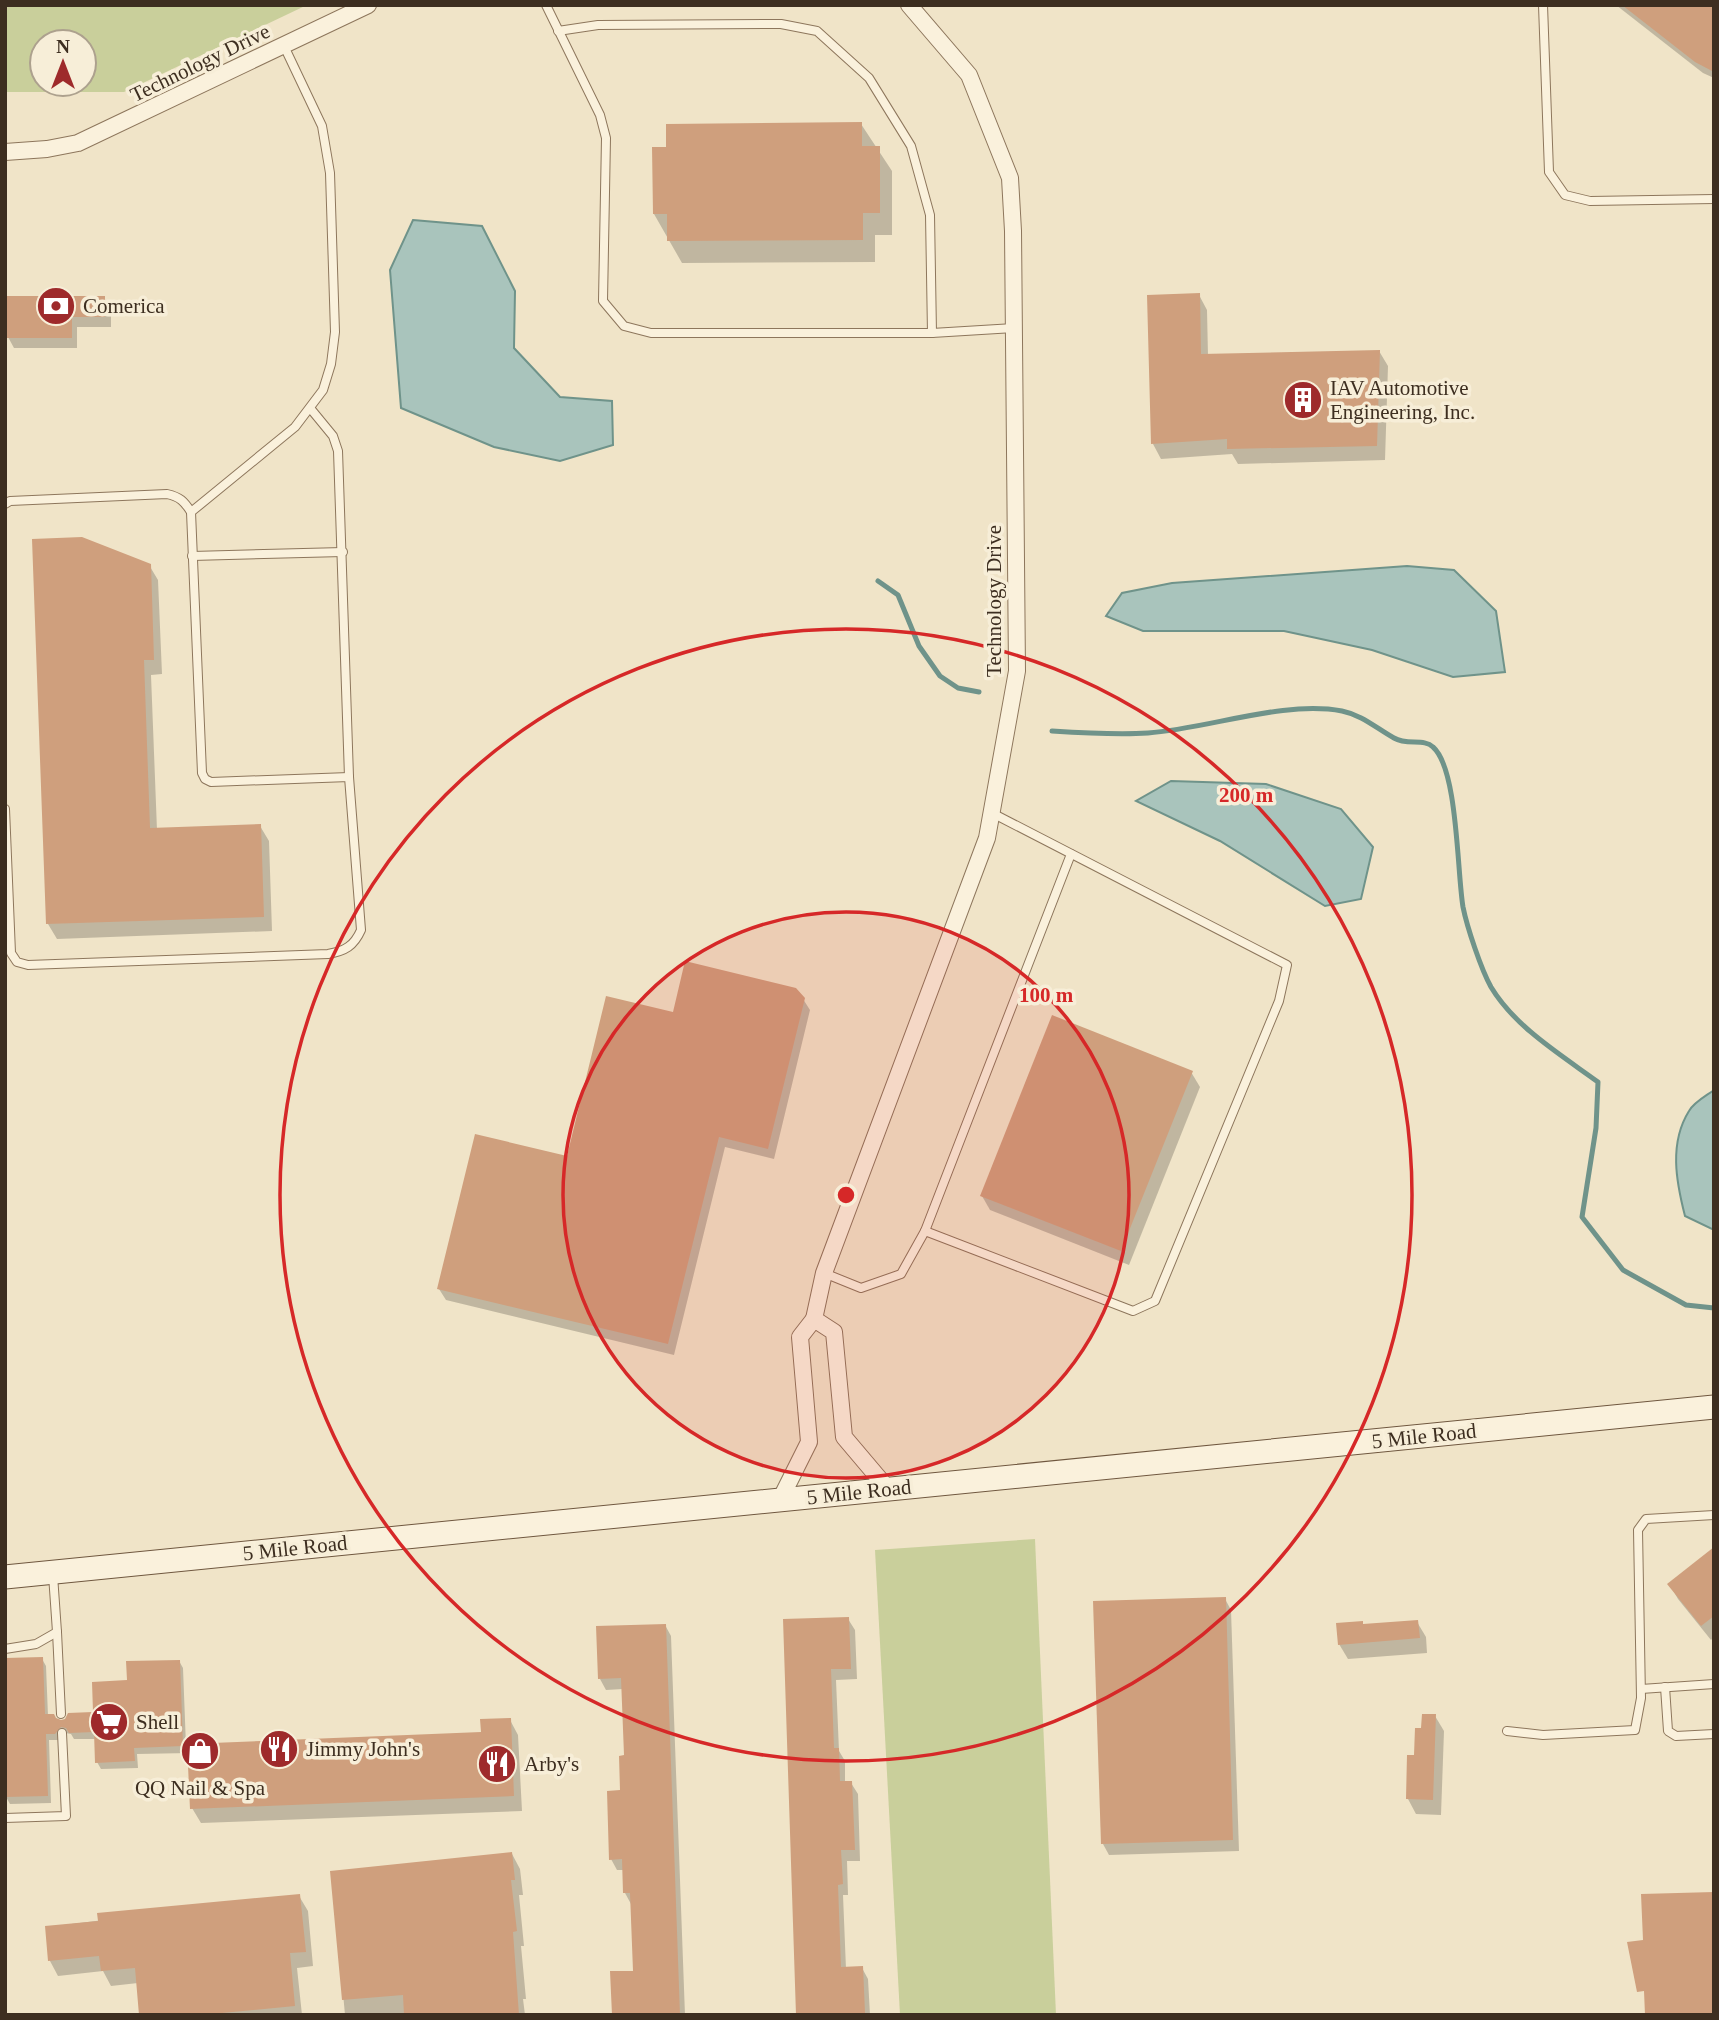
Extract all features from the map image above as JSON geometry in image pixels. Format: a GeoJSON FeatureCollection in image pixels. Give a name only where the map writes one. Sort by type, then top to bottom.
{"type":"FeatureCollection","features":[{"type":"Feature","properties":{"kind":"street","name":"Technology Drive"},"geometry":{"type":"LineString","coordinates":[[5,152],[47,149],[78,143],[368,5]]}},
{"type":"Feature","properties":{"kind":"street","name":"Technology Drive"},"geometry":{"type":"LineString","coordinates":[[780,1500],[809,1442],[800,1337],[814,1319],[824,1273],[982,850],[992,813],[1017,671],[1010,178],[969,75],[909,5]]}},
{"type":"Feature","properties":{"kind":"street"},"geometry":{"type":"LineString","coordinates":[[814,1319],[834,1332],[844,1437],[888,1489]]}},
{"type":"Feature","properties":{"kind":"street","name":"5 Mile Road"},"geometry":{"type":"LineString","coordinates":[[5,1577],[1714,1407]]}},
{"type":"Feature","properties":{"kind":"lane"},"geometry":{"type":"LineString","coordinates":[[546,5],[600,115],[606,138],[603,301],[624,326],[651,333],[932,333],[1014,328]]}},
{"type":"Feature","properties":{"kind":"lane"},"geometry":{"type":"LineString","coordinates":[[1543,5],[1549,172],[1565,195],[1590,201],[1714,199]]}},
{"type":"Feature","properties":{"kind":"lane"},"geometry":{"type":"LineString","coordinates":[[558,31],[598,25],[781,24],[817,31],[869,78],[911,146],[930,215],[932,333]]}},
{"type":"Feature","properties":{"kind":"lane"},"geometry":{"type":"LineString","coordinates":[[191,512],[295,427],[323,390],[331,364],[335,332],[330,173],[322,126],[284,46]]}},
{"type":"Feature","properties":{"kind":"lane"},"geometry":{"type":"LineString","coordinates":[[5,809],[11,953],[17,962],[28,965],[328,954],[343,952],[356,941],[361,930],[349,777],[338,451],[333,436],[310,408]]}},
{"type":"Feature","properties":{"kind":"lane"},"geometry":{"type":"LineString","coordinates":[[5,504],[10,501],[167,494],[178,497],[191,512],[202,773],[205,779],[211,782],[349,777]]}},
{"type":"Feature","properties":{"kind":"lane"},"geometry":{"type":"LineString","coordinates":[[192,556],[343,552]]}},
{"type":"Feature","properties":{"kind":"lane"},"geometry":{"type":"LineString","coordinates":[[925,1231],[1133,1311],[1155,1301],[1279,1001],[1287,965],[992,813]]}},
{"type":"Feature","properties":{"kind":"lane"},"geometry":{"type":"LineString","coordinates":[[824,1273],[861,1287],[901,1274],[925,1231],[1071,854]]}},
{"type":"Feature","properties":{"kind":"lane"},"geometry":{"type":"LineString","coordinates":[[1507,1731],[1543,1735],[1635,1730],[1641,1689],[1638,1530],[1647,1519],[1714,1515]]}},
{"type":"Feature","properties":{"kind":"lane"},"geometry":{"type":"LineString","coordinates":[[52,1573],[61,1713]]}},
{"type":"Feature","properties":{"kind":"lane"},"geometry":{"type":"LineString","coordinates":[[5,1649],[36,1644],[57,1632]]}},
{"type":"Feature","properties":{"kind":"lane"},"geometry":{"type":"LineString","coordinates":[[1641,1689],[1714,1684]]}},
{"type":"Feature","properties":{"kind":"lane"},"geometry":{"type":"LineString","coordinates":[[1665,1687],[1668,1731],[1676,1735],[1714,1734]]}},
{"type":"Feature","properties":{"kind":"lane"},"geometry":{"type":"LineString","coordinates":[[5,1818],[66,1816],[62,1733]]}},
{"type":"Feature","properties":{"kind":"green space"},"geometry":{"type":"Polygon","coordinates":[[[5,5],[307,5],[124,92],[98,92],[98,28],[28,28],[28,92],[5,92],[5,5]]]}},
{"type":"Feature","properties":{"kind":"green space"},"geometry":{"type":"Polygon","coordinates":[[[1035,1539],[1056,2015],[900,2015],[875,1550],[1035,1539]]]}},
{"type":"Feature","properties":{"kind":"water"},"geometry":{"type":"Polygon","coordinates":[[[413,220],[482,226],[515,291],[514,348],[560,397],[612,401],[613,445],[560,461],[494,447],[401,408],[390,270],[413,220]]]}},
{"type":"Feature","properties":{"kind":"water"},"geometry":{"type":"Polygon","coordinates":[[[1407,566],[1454,570],[1496,611],[1505,672],[1453,677],[1372,650],[1284,631],[1143,631],[1106,616],[1122,593],[1172,583],[1407,566]]]}},
{"type":"Feature","properties":{"kind":"water"},"geometry":{"type":"Polygon","coordinates":[[[1171,781],[1266,784],[1341,809],[1373,847],[1361,899],[1325,906],[1220,841],[1136,801],[1171,781]]]}},
{"type":"Feature","properties":{"kind":"water"},"geometry":{"type":"Polygon","coordinates":[[[1714,1090],[1714,1230],[1685,1216],[1676,1162],[1679,1136],[1689,1111],[1714,1090]]]}},
{"type":"Feature","properties":{"kind":"building"},"geometry":{"type":"Polygon","coordinates":[[[1622,5],[1714,5],[1714,72],[1695,62],[1622,5]]]}},
{"type":"Feature","properties":{"kind":"building"},"geometry":{"type":"Polygon","coordinates":[[[862,122],[862,146],[880,146],[880,213],[863,213],[863,240],[667,241],[667,214],[653,214],[652,147],[666,147],[666,124],[862,122]]]}},
{"type":"Feature","properties":{"kind":"building"},"geometry":{"type":"Polygon","coordinates":[[[1200,293],[1201,354],[1380,350],[1377,446],[1227,449],[1227,439],[1151,444],[1147,295],[1200,293]]]}},
{"type":"Feature","properties":{"kind":"building","name":"Comerica"},"geometry":{"type":"Polygon","coordinates":[[[6,296],[105,296],[105,317],[72,317],[72,338],[6,338],[6,296]]]}},
{"type":"Feature","properties":{"kind":"building"},"geometry":{"type":"Polygon","coordinates":[[[82,537],[151,564],[154,660],[144,660],[150,828],[261,824],[264,917],[46,924],[32,539],[82,537]]]}},
{"type":"Feature","properties":{"kind":"building"},"geometry":{"type":"Polygon","coordinates":[[[685,961],[796,988],[805,998],[768,1149],[719,1137],[668,1344],[437,1289],[475,1134],[567,1156],[606,996],[673,1012],[685,961]]]}},
{"type":"Feature","properties":{"kind":"building"},"geometry":{"type":"Polygon","coordinates":[[[1052,1015],[1193,1071],[1121,1251],[980,1196],[1052,1015]]]}},
{"type":"Feature","properties":{"kind":"building"},"geometry":{"type":"Polygon","coordinates":[[[1714,1547],[1714,1616],[1701,1626],[1667,1584],[1714,1547]]]}},
{"type":"Feature","properties":{"kind":"building"},"geometry":{"type":"Polygon","coordinates":[[[1226,1597],[1233,1840],[1101,1844],[1093,1601],[1226,1597]]]}},
{"type":"Feature","properties":{"kind":"building"},"geometry":{"type":"Polygon","coordinates":[[[849,1617],[851,1669],[831,1669],[834,1748],[839,1748],[840,1781],[852,1781],[855,1850],[841,1850],[843,1884],[838,1885],[841,1967],[863,1966],[865,2013],[796,2015],[783,1619],[849,1617]]]}},
{"type":"Feature","properties":{"kind":"building"},"geometry":{"type":"Polygon","coordinates":[[[1418,1620],[1420,1638],[1338,1645],[1336,1623],[1418,1620]]]}},
{"type":"Feature","properties":{"kind":"building"},"geometry":{"type":"Polygon","coordinates":[[[666,1624],[680,2015],[612,2015],[610,1971],[633,1971],[630,1893],[623,1893],[622,1859],[609,1860],[607,1791],[620,1790],[619,1756],[624,1755],[621,1678],[598,1679],[596,1626],[666,1624]]]}},
{"type":"Feature","properties":{"kind":"building"},"geometry":{"type":"Polygon","coordinates":[[[43,1657],[45,1714],[54,1714],[61,1720],[65,1719],[68,1713],[93,1712],[92,1682],[127,1680],[126,1661],[180,1660],[183,1746],[134,1748],[135,1761],[95,1763],[94,1732],[69,1733],[66,1728],[61,1727],[55,1734],[46,1734],[48,1796],[5,1797],[5,1658],[43,1657]]]}},
{"type":"Feature","properties":{"kind":"building"},"geometry":{"type":"Polygon","coordinates":[[[1422,1714],[1436,1714],[1433,1800],[1406,1799],[1407,1755],[1414,1755],[1415,1728],[1421,1728],[1422,1714]]]}},
{"type":"Feature","properties":{"kind":"building"},"geometry":{"type":"Polygon","coordinates":[[[511,1718],[514,1796],[190,1809],[187,1744],[481,1732],[480,1719],[511,1718]]]}},
{"type":"Feature","properties":{"kind":"building"},"geometry":{"type":"Polygon","coordinates":[[[512,1852],[515,1880],[511,1880],[517,1931],[513,1932],[519,2015],[404,2015],[403,1995],[342,2000],[330,1871],[512,1852]]]}},
{"type":"Feature","properties":{"kind":"building"},"geometry":{"type":"Polygon","coordinates":[[[1714,1892],[1714,2015],[1645,2015],[1644,1991],[1637,1992],[1627,1942],[1643,1940],[1641,1894],[1714,1892]]]}},
{"type":"Feature","properties":{"kind":"building"},"geometry":{"type":"Polygon","coordinates":[[[300,1894],[306,1952],[290,1953],[295,2006],[201,2015],[139,2015],[135,1968],[101,1971],[99,1956],[48,1961],[45,1926],[98,1921],[97,1913],[300,1894]]]}},
{"type":"Feature","properties":{"kind":"waterway"},"geometry":{"type":"LineString","coordinates":[[878,581],[898,595],[919,646],[940,676],[958,688],[979,692]]}},
{"type":"Feature","properties":{"kind":"waterway"},"geometry":{"type":"LineString","coordinates":[[1052,731],[1148,733],[1271,712],[1319,709],[1349,713],[1399,740],[1425,743],[1433,747],[1447,776],[1455,822],[1463,907],[1487,979],[1501,1001],[1526,1028],[1598,1082],[1596,1128],[1582,1217],[1623,1270],[1686,1305],[1714,1308]]}},
{"type":"Feature","properties":{"kind":"place","name":"Comerica"},"geometry":{"type":"Point","coordinates":[56,306]}},
{"type":"Feature","properties":{"kind":"place","name":"IAV Automotive Engineering, Inc."},"geometry":{"type":"Point","coordinates":[1303,400]}},
{"type":"Feature","properties":{"kind":"place","name":"Shell"},"geometry":{"type":"Point","coordinates":[109,1722]}},
{"type":"Feature","properties":{"kind":"place","name":"Jimmy John's"},"geometry":{"type":"Point","coordinates":[279,1749]}},
{"type":"Feature","properties":{"kind":"place","name":"QQ Nail & Spa"},"geometry":{"type":"Point","coordinates":[200,1751]}},
{"type":"Feature","properties":{"kind":"place","name":"Arby's"},"geometry":{"type":"Point","coordinates":[497,1764]}}]}
